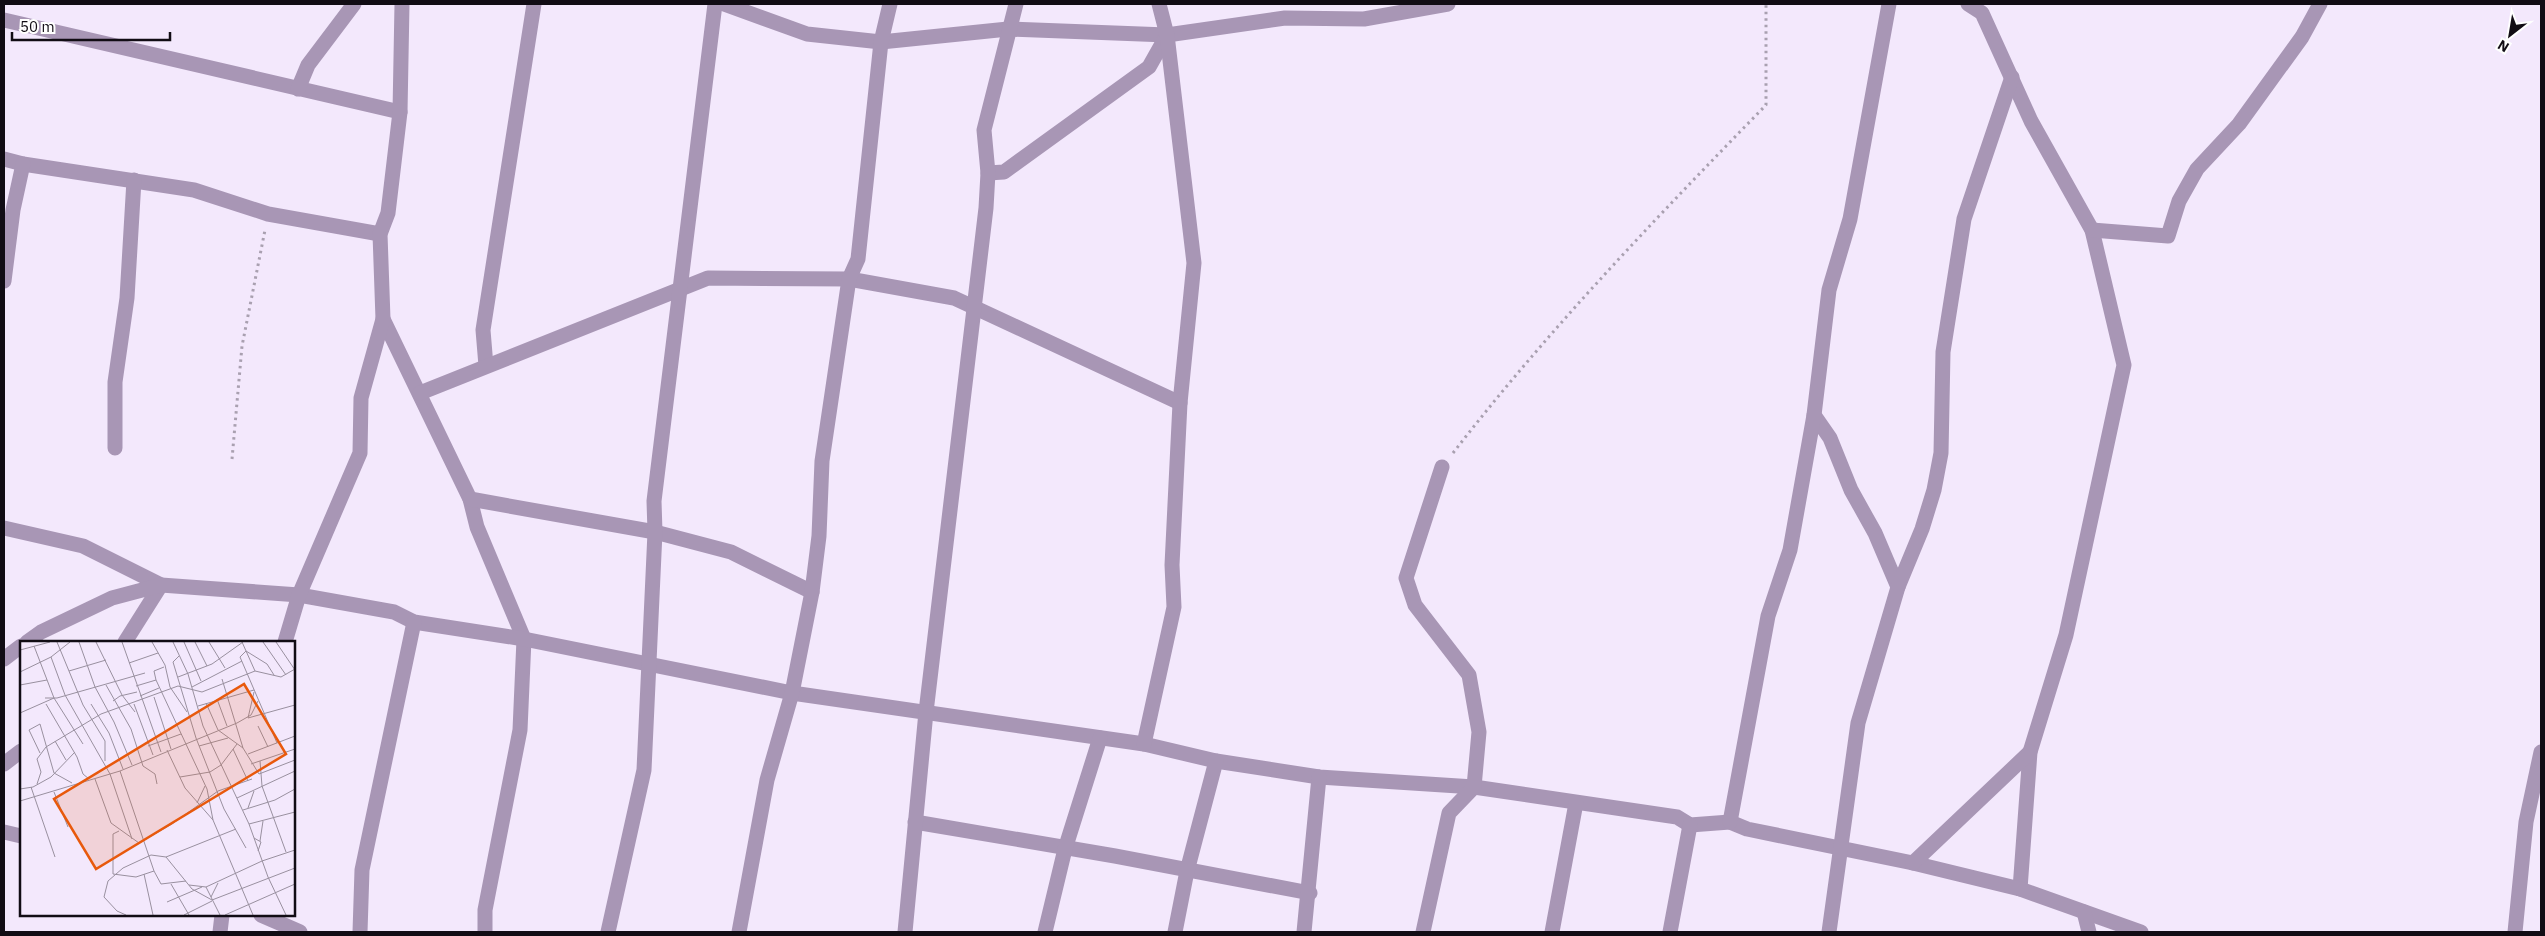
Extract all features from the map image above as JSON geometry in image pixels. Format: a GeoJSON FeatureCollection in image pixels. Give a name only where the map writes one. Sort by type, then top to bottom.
{"type":"FeatureCollection","features":[{"type":"Feature","properties":{"kind":"street"},"geometry":{"type":"LineString","coordinates":[[298,89],[308,65],[354,4]]}},
{"type":"Feature","properties":{"kind":"street"},"geometry":{"type":"LineString","coordinates":[[285,641],[299,595],[360,453],[362,398],[383,319],[380,234],[388,214],[400,112],[402,4]]}},
{"type":"Feature","properties":{"kind":"street"},"geometry":{"type":"LineString","coordinates":[[486,366],[483,330],[534,4]]}},
{"type":"Feature","properties":{"kind":"street"},"geometry":{"type":"LineString","coordinates":[[608,932],[644,770],[655,532],[654,501],[715,4]]}},
{"type":"Feature","properties":{"kind":"street"},"geometry":{"type":"LineString","coordinates":[[724,4],[807,34],[881,42],[1008,29],[1167,35],[1285,18],[1364,19],[1448,4]]}},
{"type":"Feature","properties":{"kind":"street"},"geometry":{"type":"LineString","coordinates":[[739,932],[767,780],[792,693],[812,592],[819,536],[822,461],[849,279],[858,259],[881,42],[890,4]]}},
{"type":"Feature","properties":{"kind":"street"},"geometry":{"type":"LineString","coordinates":[[905,932],[926,712],[976,308],[988,173],[984,130],[1008,29],[1016,4]]}},
{"type":"Feature","properties":{"kind":"street"},"geometry":{"type":"LineString","coordinates":[[1144,744],[1174,607],[1172,565],[1180,404],[1194,263],[1167,35],[1159,4]]}},
{"type":"Feature","properties":{"kind":"street"},"geometry":{"type":"LineString","coordinates":[[1730,822],[1768,616],[1790,550],[1814,415],[1828,290],[1850,219],[1889,4]]}},
{"type":"Feature","properties":{"kind":"street"},"geometry":{"type":"LineString","coordinates":[[1968,4],[1982,13],[2031,120],[2092,230],[2124,365],[2066,635],[2030,752],[2020,889]]}},
{"type":"Feature","properties":{"kind":"street"},"geometry":{"type":"LineString","coordinates":[[2092,230],[2168,236],[2179,201],[2197,169],[2239,124],[2302,36],[2320,4]]}},
{"type":"Feature","properties":{"kind":"street"},"geometry":{"type":"LineString","coordinates":[[4,20],[400,112]]}},
{"type":"Feature","properties":{"kind":"street"},"geometry":{"type":"LineString","coordinates":[[988,173],[1004,172],[1149,67],[1167,35]]}},
{"type":"Feature","properties":{"kind":"street"},"geometry":{"type":"LineString","coordinates":[[1829,932],[1839,848],[1858,723],[1898,586],[1922,529],[1934,490],[1939,462],[1944,352],[1964,219],[2012,77]]}},
{"type":"Feature","properties":{"kind":"street"},"geometry":{"type":"LineString","coordinates":[[4,159],[23,164],[194,190],[268,214],[380,234]]}},
{"type":"Feature","properties":{"kind":"street"},"geometry":{"type":"LineString","coordinates":[[4,281],[13,210],[23,164]]}},
{"type":"Feature","properties":{"kind":"street"},"geometry":{"type":"LineString","coordinates":[[114,448],[115,382],[127,298],[134,180]]}},
{"type":"Feature","properties":{"kind":"street"},"geometry":{"type":"LineString","coordinates":[[420,393],[708,278],[849,279],[954,298],[1180,404]]}},
{"type":"Feature","properties":{"kind":"street"},"geometry":{"type":"LineString","coordinates":[[383,319],[470,499],[477,527],[524,639],[520,730],[485,910],[485,932]]}},
{"type":"Feature","properties":{"kind":"street"},"geometry":{"type":"LineString","coordinates":[[1814,415],[1830,438],[1851,490],[1875,533],[1898,586]]}},
{"type":"Feature","properties":{"kind":"street"},"geometry":{"type":"LineString","coordinates":[[1423,932],[1449,813],[1474,787],[1479,732],[1469,675],[1415,605],[1406,578],[1442,467]]}},
{"type":"Feature","properties":{"kind":"street"},"geometry":{"type":"LineString","coordinates":[[470,499],[655,532],[731,552],[812,592]]}},
{"type":"Feature","properties":{"kind":"street"},"geometry":{"type":"LineString","coordinates":[[4,528],[83,546],[161,585]]}},
{"type":"Feature","properties":{"kind":"street"},"geometry":{"type":"LineString","coordinates":[[126,641],[161,585]]}},
{"type":"Feature","properties":{"kind":"street"},"geometry":{"type":"LineString","coordinates":[[28,641],[41,632],[112,598],[161,585],[299,595],[394,612],[414,622],[524,639],[649,662],[792,693],[1144,744],[1216,761],[1319,777],[1474,787],[1576,804],[1677,817],[1690,825],[1730,822],[1747,829],[1913,863],[2020,889],[2141,932]]}},
{"type":"Feature","properties":{"kind":"street"},"geometry":{"type":"LineString","coordinates":[[360,932],[362,870],[414,622]]}},
{"type":"Feature","properties":{"kind":"street"},"geometry":{"type":"LineString","coordinates":[[4,659],[20,647]]}},
{"type":"Feature","properties":{"kind":"street"},"geometry":{"type":"LineString","coordinates":[[1045,932],[1066,849],[1100,738]]}},
{"type":"Feature","properties":{"kind":"street"},"geometry":{"type":"LineString","coordinates":[[4,764],[20,752]]}},
{"type":"Feature","properties":{"kind":"street"},"geometry":{"type":"LineString","coordinates":[[1913,863],[2030,752]]}},
{"type":"Feature","properties":{"kind":"street"},"geometry":{"type":"LineString","coordinates":[[2515,932],[2526,822],[2541,752]]}},
{"type":"Feature","properties":{"kind":"street"},"geometry":{"type":"LineString","coordinates":[[1175,932],[1188,871],[1216,761]]}},
{"type":"Feature","properties":{"kind":"street"},"geometry":{"type":"LineString","coordinates":[[1304,932],[1310,893],[1319,777]]}},
{"type":"Feature","properties":{"kind":"street"},"geometry":{"type":"LineString","coordinates":[[1552,932],[1576,804]]}},
{"type":"Feature","properties":{"kind":"street"},"geometry":{"type":"LineString","coordinates":[[915,822],[1115,856],[1310,893]]}},
{"type":"Feature","properties":{"kind":"street"},"geometry":{"type":"LineString","coordinates":[[1670,932],[1690,825]]}},
{"type":"Feature","properties":{"kind":"street"},"geometry":{"type":"LineString","coordinates":[[4,832],[20,836]]}},
{"type":"Feature","properties":{"kind":"street"},"geometry":{"type":"LineString","coordinates":[[2084,912],[2089,932]]}},
{"type":"Feature","properties":{"kind":"street"},"geometry":{"type":"LineString","coordinates":[[220,932],[222,916]]}},
{"type":"Feature","properties":{"kind":"street"},"geometry":{"type":"LineString","coordinates":[[263,916],[300,932]]}},
{"type":"Feature","properties":{"kind":"path"},"geometry":{"type":"LineString","coordinates":[[1442,467],[1548,336],[1642,233],[1766,104],[1766,4]]}},
{"type":"Feature","properties":{"kind":"path"},"geometry":{"type":"LineString","coordinates":[[232,459],[242,346],[268,214]]}}]}
